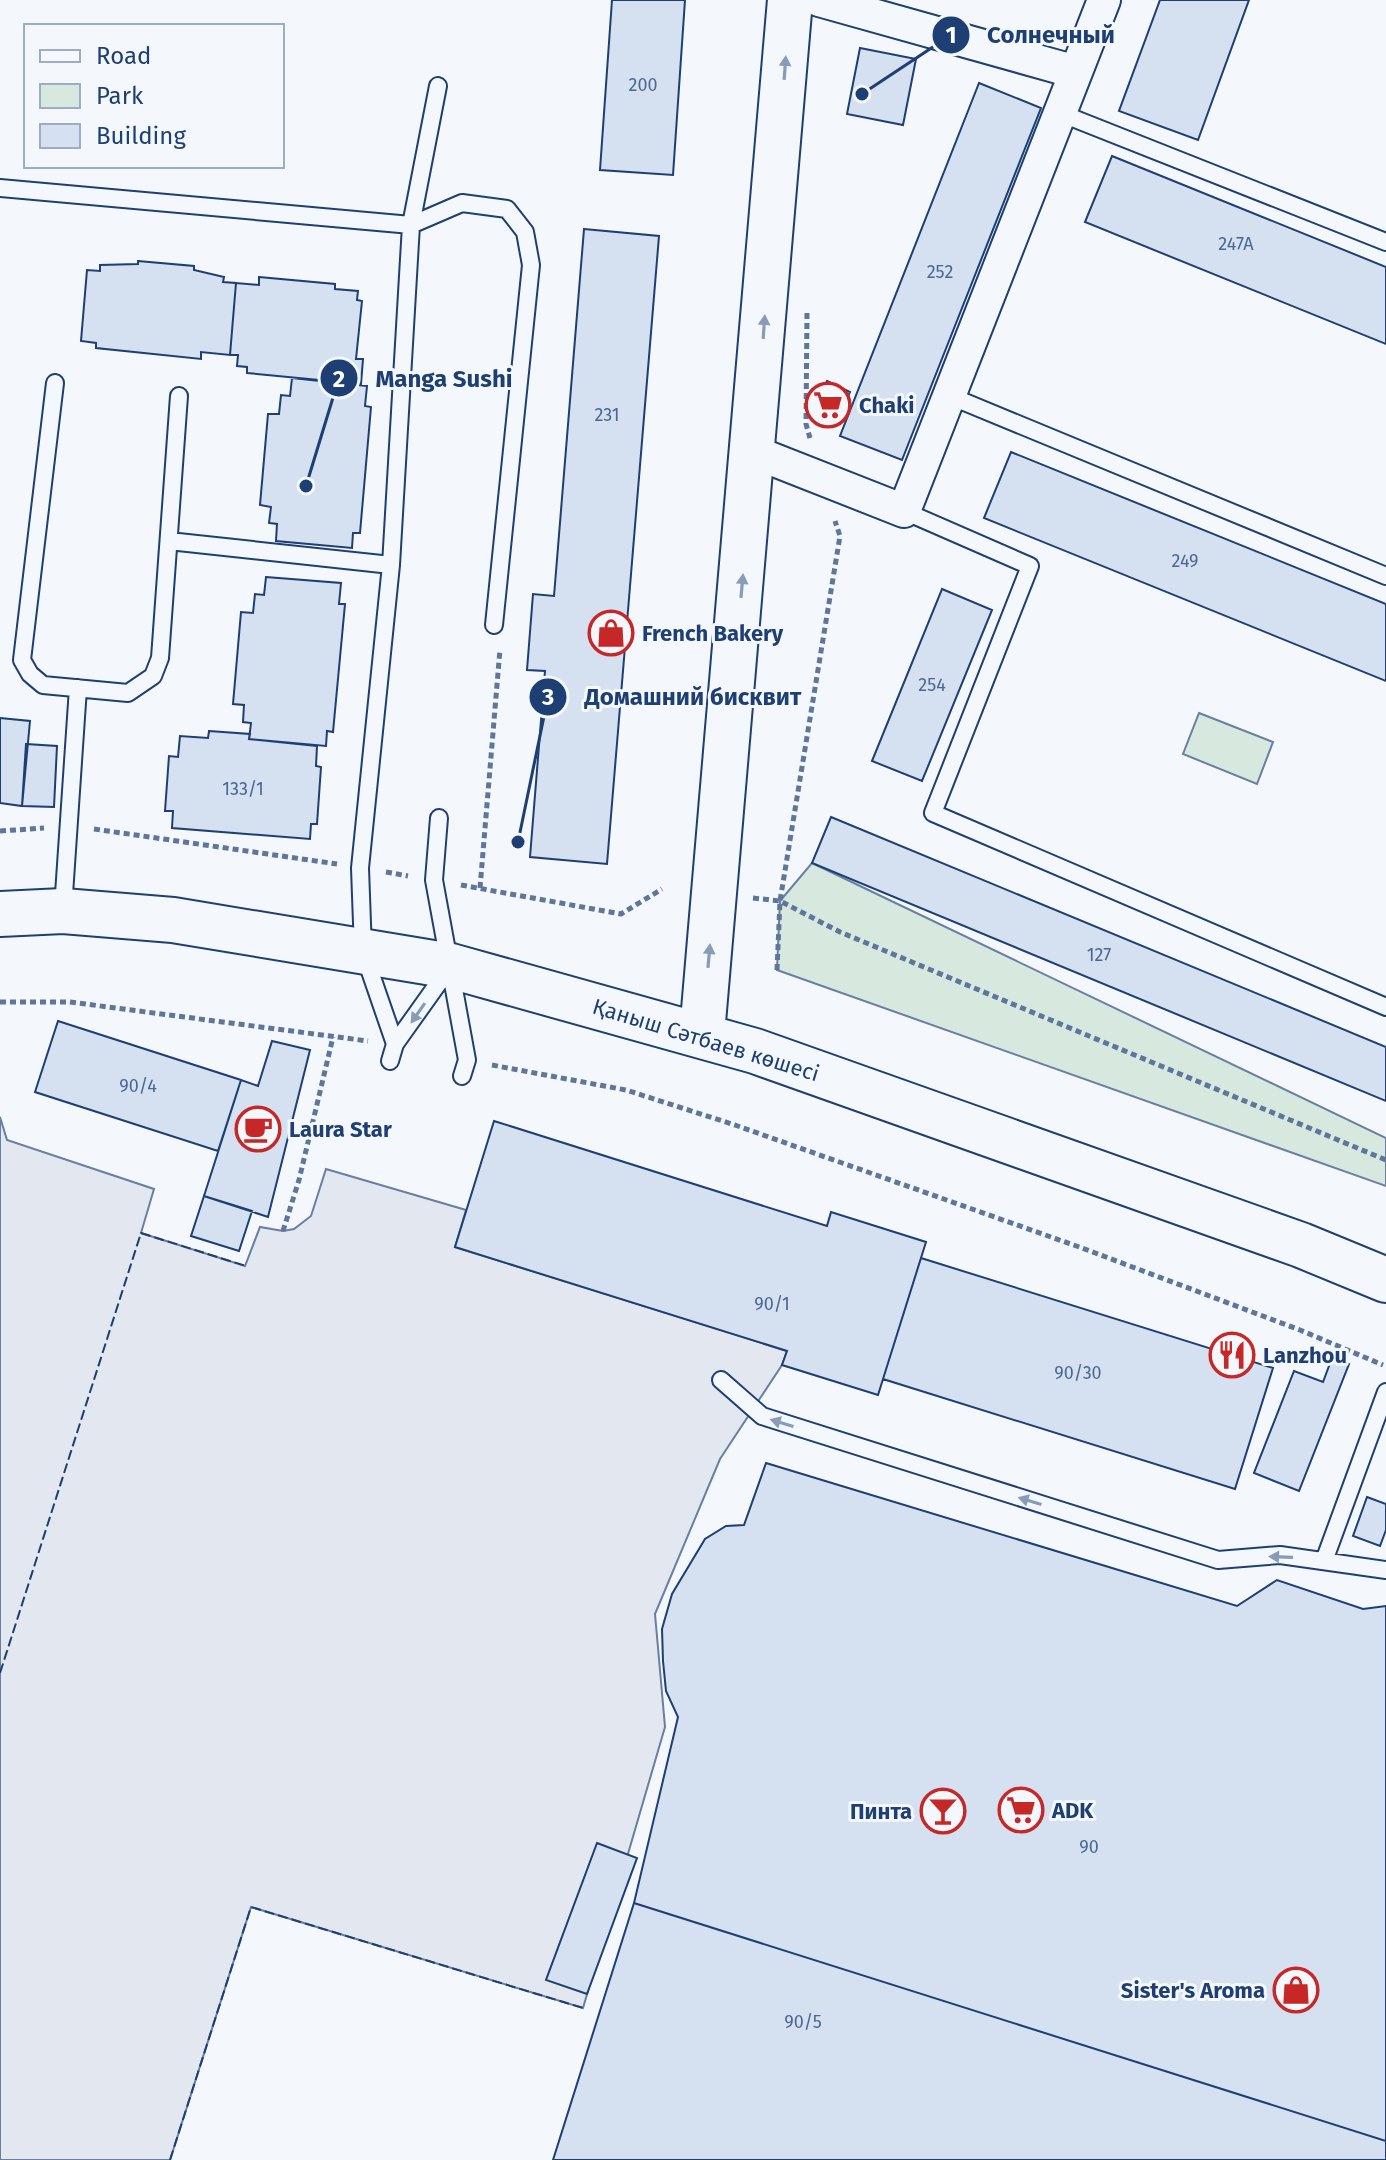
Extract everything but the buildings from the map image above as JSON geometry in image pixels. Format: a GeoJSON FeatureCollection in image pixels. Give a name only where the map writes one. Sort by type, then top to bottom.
{"type":"FeatureCollection","features":[{"type":"Feature","properties":{"kind":"main road"},"geometry":{"type":"LineString","coordinates":[[702,1034],[754,452],[790,0]]}},
{"type":"Feature","properties":{"kind":"main road","name":"Қаныш Сәтбаев көшесі"},"geometry":{"type":"LineString","coordinates":[[0,914],[63,911],[173,920],[451,966],[702,1034],[1286,1240],[1386,1280]]}},
{"type":"Feature","properties":{"kind":"street"},"geometry":{"type":"LineString","coordinates":[[819,0],[1076,72]]}},
{"type":"Feature","properties":{"kind":"street"},"geometry":{"type":"LineString","coordinates":[[754,452],[904,511],[1104,0]]}},
{"type":"Feature","properties":{"kind":"lane"},"geometry":{"type":"LineString","coordinates":[[395,1044],[363,951],[360,868],[391,565],[411,225],[438,86]]}},
{"type":"Feature","properties":{"kind":"lane"},"geometry":{"type":"LineString","coordinates":[[1060,113],[1386,242]]}},
{"type":"Feature","properties":{"kind":"lane"},"geometry":{"type":"LineString","coordinates":[[0,188],[411,225],[462,203],[507,209],[525,232],[531,265],[494,625]]}},
{"type":"Feature","properties":{"kind":"lane"},"geometry":{"type":"LineString","coordinates":[[55,383],[22,660],[30,674],[43,685],[128,693],[153,676],[160,658],[179,396]]}},
{"type":"Feature","properties":{"kind":"lane"},"geometry":{"type":"LineString","coordinates":[[950,396],[1386,576]]}},
{"type":"Feature","properties":{"kind":"lane"},"geometry":{"type":"LineString","coordinates":[[904,511],[1030,566],[933,813],[1386,1007]]}},
{"type":"Feature","properties":{"kind":"lane"},"geometry":{"type":"LineString","coordinates":[[169,541],[391,565]]}},
{"type":"Feature","properties":{"kind":"lane"},"geometry":{"type":"LineString","coordinates":[[63,911],[78,688]]}},
{"type":"Feature","properties":{"kind":"lane"},"geometry":{"type":"LineString","coordinates":[[439,818],[434,880],[451,966],[464,1068]]}},
{"type":"Feature","properties":{"kind":"lane"},"geometry":{"type":"LineString","coordinates":[[390,1061],[395,1044],[451,966]]}},
{"type":"Feature","properties":{"kind":"lane"},"geometry":{"type":"LineString","coordinates":[[721,1380],[762,1416],[1218,1560],[1280,1555],[1386,1570]]}},
{"type":"Feature","properties":{"kind":"lane"},"geometry":{"type":"LineString","coordinates":[[1324,1561],[1386,1392]]}},
{"type":"Feature","properties":{"kind":"path"},"geometry":{"type":"LineString","coordinates":[[480,888],[501,655],[494,625]]}},
{"type":"Feature","properties":{"kind":"path"},"geometry":{"type":"LineString","coordinates":[[746,897],[780,901],[840,932],[1386,1160]]}},
{"type":"Feature","properties":{"kind":"path"},"geometry":{"type":"LineString","coordinates":[[777,970],[780,901]]}},
{"type":"Feature","properties":{"kind":"path"},"geometry":{"type":"LineString","coordinates":[[0,1002],[70,1002],[395,1044]]}},
{"type":"Feature","properties":{"kind":"path"},"geometry":{"type":"LineString","coordinates":[[283,1231],[299,1180],[333,1037]]}},
{"type":"Feature","properties":{"kind":"path"},"geometry":{"type":"LineString","coordinates":[[464,1068],[626,1090],[735,1125],[1082,1248],[1300,1330],[1386,1367]]}},
{"type":"Feature","properties":{"kind":"path"},"geometry":{"type":"LineString","coordinates":[[735,1125],[738,1116]]}},
{"type":"Feature","properties":{"kind":"green space"},"geometry":{"type":"Polygon","coordinates":[[[1199,713],[1273,742],[1257,784],[1183,754],[1199,713]]]}},
{"type":"Feature","properties":{"kind":"green space"},"geometry":{"type":"Polygon","coordinates":[[[812,863],[1386,1138],[1386,1186],[777,970],[780,901],[812,863]]]}},
{"type":"Feature","properties":{"kind":"shaded area"},"geometry":{"type":"Polygon","coordinates":[[[0,1117],[7,1140],[154,1189],[141,1233],[245,1266],[260,1227],[283,1231],[294,1229],[311,1216],[326,1169],[466,1210],[455,1247],[787,1351],[782,1365],[720,1459],[655,1614],[665,1727],[583,2008],[251,1907],[170,2160],[0,2160],[0,1117]]]}},
{"type":"Feature","properties":{"kind":"fence"},"geometry":{"type":"LineString","coordinates":[[0,1673],[141,1233],[246,1266]]}},
{"type":"Feature","properties":{"kind":"fence"},"geometry":{"type":"LineString","coordinates":[[170,2160],[251,1907],[583,2008]]}},
{"type":"Feature","properties":{"kind":"place","name":"Солнечный"},"geometry":{"type":"Point","coordinates":[862,94]}},
{"type":"Feature","properties":{"kind":"place","name":"Chaki"},"geometry":{"type":"Point","coordinates":[828,405]}},
{"type":"Feature","properties":{"kind":"place","name":"Manga Sushi"},"geometry":{"type":"Point","coordinates":[306,486]}},
{"type":"Feature","properties":{"kind":"place","name":"French Bakery"},"geometry":{"type":"Point","coordinates":[611,633]}},
{"type":"Feature","properties":{"kind":"place","name":"Домашний бисквит"},"geometry":{"type":"Point","coordinates":[518,842]}},
{"type":"Feature","properties":{"kind":"place","name":"Laura Star"},"geometry":{"type":"Point","coordinates":[258,1129]}},
{"type":"Feature","properties":{"kind":"place","name":"Lanzhou"},"geometry":{"type":"Point","coordinates":[1232,1355]}},
{"type":"Feature","properties":{"kind":"place","name":"ADK"},"geometry":{"type":"Point","coordinates":[1021,1810]}},
{"type":"Feature","properties":{"kind":"place","name":"Пинта"},"geometry":{"type":"Point","coordinates":[943,1811]}},
{"type":"Feature","properties":{"kind":"place","name":"Sister's Aroma"},"geometry":{"type":"Point","coordinates":[1296,1990]}}]}
